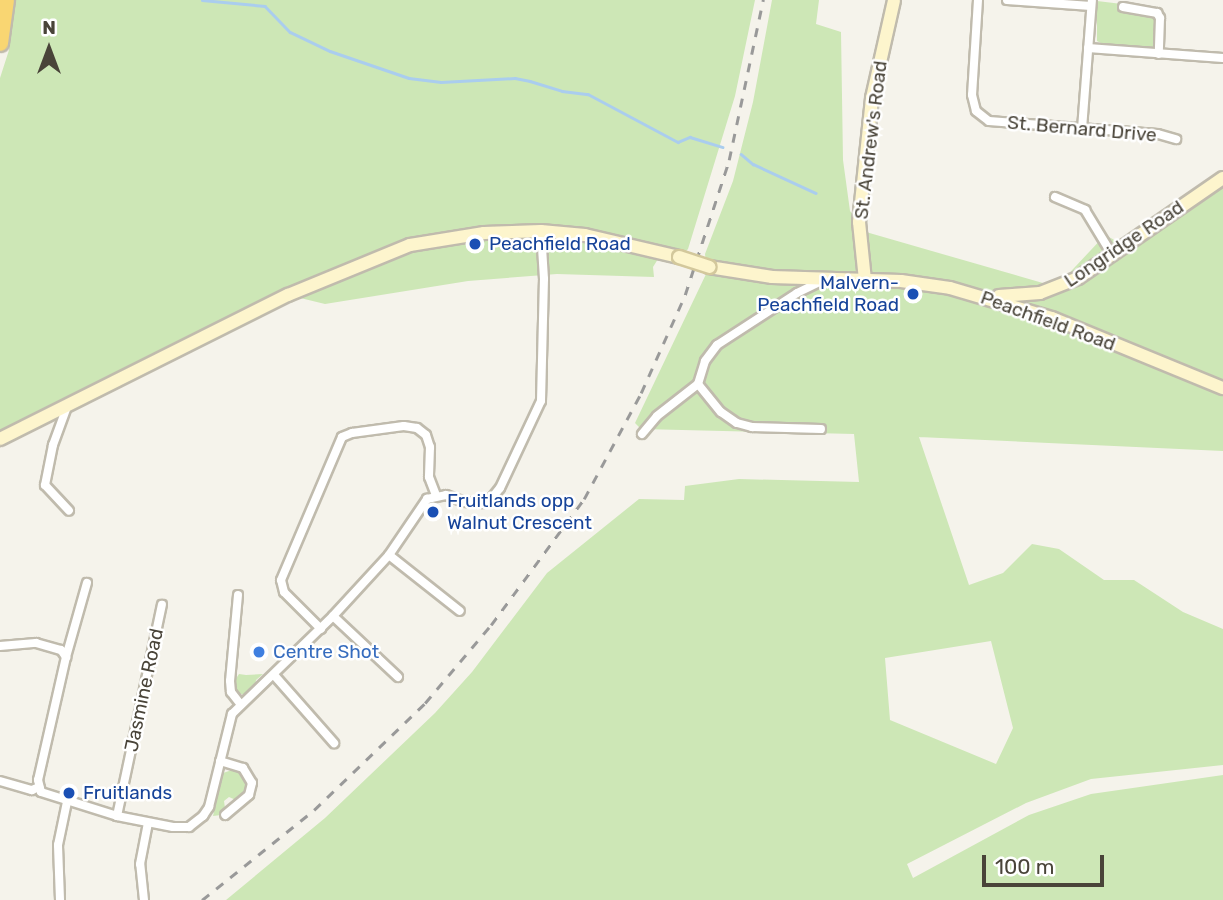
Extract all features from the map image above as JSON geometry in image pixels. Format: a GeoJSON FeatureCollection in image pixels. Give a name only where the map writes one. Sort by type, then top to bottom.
{"type":"FeatureCollection","features":[{"type":"Feature","properties":{"kind":"highway"},"geometry":{"type":"LineString","coordinates":[[0,43],[6,0]]}},
{"type":"Feature","properties":{"kind":"street","name":"St. Andrew's Road"},"geometry":{"type":"LineString","coordinates":[[864,281],[859,222],[872,98],[894,0]]}},
{"type":"Feature","properties":{"kind":"street","name":"St. Bernard Drive"},"geometry":{"type":"LineString","coordinates":[[978,0],[972,95],[976,111],[989,121],[1158,134],[1177,139]]}},
{"type":"Feature","properties":{"kind":"street"},"geometry":{"type":"LineString","coordinates":[[1007,0],[1092,3],[1082,129]]}},
{"type":"Feature","properties":{"kind":"street"},"geometry":{"type":"LineString","coordinates":[[1123,7],[1157,13],[1160,18],[1159,54]]}},
{"type":"Feature","properties":{"kind":"street"},"geometry":{"type":"LineString","coordinates":[[1088,48],[1223,58]]}},
{"type":"Feature","properties":{"kind":"street","name":"Longridge Road"},"geometry":{"type":"LineString","coordinates":[[978,295],[1014,296],[1055,290],[1113,256],[1223,178]]}},
{"type":"Feature","properties":{"kind":"street"},"geometry":{"type":"LineString","coordinates":[[1055,197],[1085,210],[1113,256]]}},
{"type":"Feature","properties":{"kind":"street","name":"Peachfield Road"},"geometry":{"type":"LineString","coordinates":[[0,439],[288,295],[410,245],[484,233],[541,231],[585,234],[709,267],[772,277],[901,281],[978,295],[1052,318],[1223,388]]}},
{"type":"Feature","properties":{"kind":"street"},"geometry":{"type":"LineString","coordinates":[[87,583],[66,657],[39,787],[41,792],[117,816],[148,823],[189,827],[203,816],[209,807],[232,714],[321,629],[389,555],[427,499],[436,495],[473,502],[491,499],[524,443],[541,401],[544,279],[541,231]]}},
{"type":"Feature","properties":{"kind":"street","name":"Peachfield Road"},"geometry":{"type":"LineString","coordinates":[[642,434],[656,416],[698,384],[705,361],[717,345],[796,293],[825,280]]}},
{"type":"Feature","properties":{"kind":"street"},"geometry":{"type":"LineString","coordinates":[[698,384],[721,412],[737,423],[752,427],[821,429]]}},
{"type":"Feature","properties":{"kind":"street"},"geometry":{"type":"LineString","coordinates":[[68,404],[50,456],[46,485],[69,511]]}},
{"type":"Feature","properties":{"kind":"street"},"geometry":{"type":"LineString","coordinates":[[321,629],[284,592],[281,580],[342,437],[352,433],[404,426],[417,428],[426,435],[430,446],[429,477],[436,495]]}},
{"type":"Feature","properties":{"kind":"street"},"geometry":{"type":"LineString","coordinates":[[389,555],[460,611]]}},
{"type":"Feature","properties":{"kind":"street"},"geometry":{"type":"LineString","coordinates":[[237,595],[230,681],[231,692],[240,705]]}},
{"type":"Feature","properties":{"kind":"street","name":"Jasmine Road"},"geometry":{"type":"LineString","coordinates":[[117,816],[162,605]]}},
{"type":"Feature","properties":{"kind":"street"},"geometry":{"type":"LineString","coordinates":[[333,616],[398,677]]}},
{"type":"Feature","properties":{"kind":"street"},"geometry":{"type":"LineString","coordinates":[[0,646],[36,643],[61,650],[66,657]]}},
{"type":"Feature","properties":{"kind":"street"},"geometry":{"type":"LineString","coordinates":[[274,675],[334,743]]}},
{"type":"Feature","properties":{"kind":"street"},"geometry":{"type":"LineString","coordinates":[[220,761],[243,768],[252,783],[249,795],[231,805],[225,815]]}},
{"type":"Feature","properties":{"kind":"street"},"geometry":{"type":"LineString","coordinates":[[0,781],[32,790],[39,787]]}},
{"type":"Feature","properties":{"kind":"street"},"geometry":{"type":"LineString","coordinates":[[60,900],[58,845],[67,802]]}},
{"type":"Feature","properties":{"kind":"street"},"geometry":{"type":"LineString","coordinates":[[144,900],[141,864],[148,823]]}},
{"type":"Feature","properties":{"kind":"green space"},"geometry":{"type":"Polygon","coordinates":[[[15,0],[755,0],[735,96],[688,249],[677,261],[658,259],[653,267],[654,277],[557,274],[468,281],[325,304],[288,295],[0,439],[0,78],[9,50],[15,0]]]}},
{"type":"Feature","properties":{"kind":"green space"},"geometry":{"type":"Polygon","coordinates":[[[772,0],[819,0],[816,24],[841,32],[843,160],[850,211],[866,232],[1067,290],[1111,263],[1223,183],[1223,451],[919,437],[969,585],[1003,573],[1032,544],[1059,549],[1104,580],[1134,580],[1183,612],[1223,629],[1223,765],[1091,779],[1026,803],[907,864],[913,878],[1029,815],[1091,794],[1223,775],[1223,900],[226,900],[325,818],[435,713],[472,672],[547,573],[639,499],[684,500],[685,486],[739,479],[859,482],[854,434],[641,429],[635,423],[707,272],[705,254],[733,181],[753,102],[772,0]],[[991,641],[885,658],[890,720],[996,764],[1013,728],[991,641]]]}},
{"type":"Feature","properties":{"kind":"green space"},"geometry":{"type":"Polygon","coordinates":[[[1097,1],[1122,4],[1122,11],[1151,13],[1158,19],[1157,44],[1153,48],[1103,44],[1097,41],[1097,1]]]}},
{"type":"Feature","properties":{"kind":"green space"},"geometry":{"type":"Polygon","coordinates":[[[1105,235],[1122,244],[1060,283],[1105,235]]]}},
{"type":"Feature","properties":{"kind":"green space"},"geometry":{"type":"Polygon","coordinates":[[[239,674],[263,674],[256,680],[255,687],[245,695],[234,692],[233,683],[239,674]]]}},
{"type":"Feature","properties":{"kind":"green space"},"geometry":{"type":"Polygon","coordinates":[[[235,769],[241,772],[249,789],[238,801],[229,797],[224,801],[225,808],[221,815],[213,816],[223,773],[235,769]]]}},
{"type":"Feature","properties":{"kind":"waterway"},"geometry":{"type":"LineString","coordinates":[[202,0],[265,6],[290,32],[330,51],[409,78],[441,82],[515,78],[530,81],[562,91],[588,94],[678,142],[690,137],[723,147]]}},
{"type":"Feature","properties":{"kind":"waterway"},"geometry":{"type":"LineString","coordinates":[[741,154],[753,164],[816,193]]}},
{"type":"Feature","properties":{"kind":"railway"},"geometry":{"type":"LineString","coordinates":[[202,900],[314,810],[425,703],[491,625],[584,499],[641,393],[685,295],[729,160],[763,0]]}},
{"type":"Feature","properties":{"kind":"place","name":"Peachfield Road"},"geometry":{"type":"Point","coordinates":[475,244]}},
{"type":"Feature","properties":{"kind":"place","name":"Malvern- Peachfield Road"},"geometry":{"type":"Point","coordinates":[913,294]}},
{"type":"Feature","properties":{"kind":"place","name":"Fruitlands opp Walnut Crescent"},"geometry":{"type":"Point","coordinates":[433,512]}},
{"type":"Feature","properties":{"kind":"place","name":"Centre Shot"},"geometry":{"type":"Point","coordinates":[259,652]}},
{"type":"Feature","properties":{"kind":"place","name":"Fruitlands"},"geometry":{"type":"Point","coordinates":[69,793]}}]}
